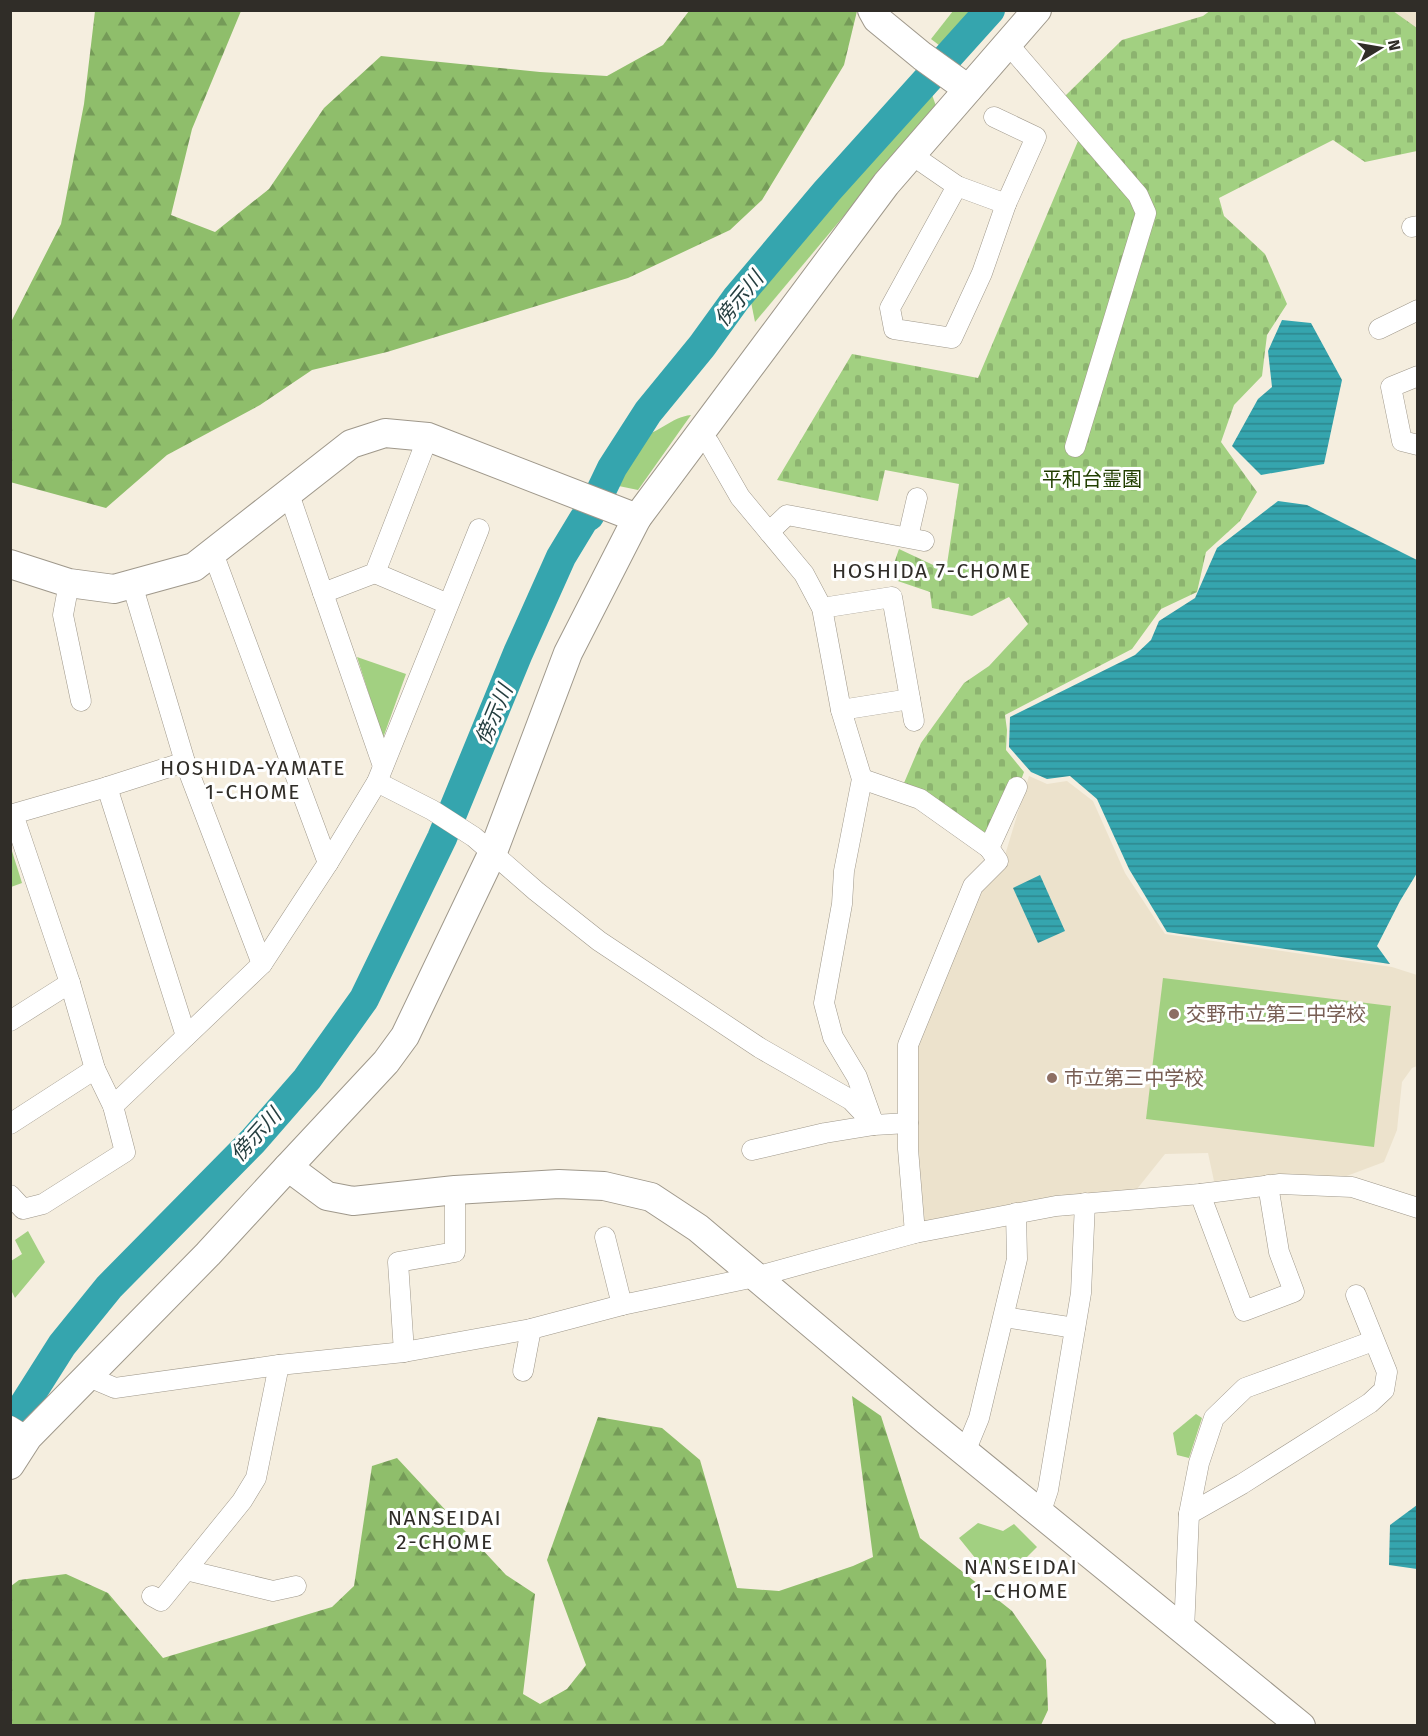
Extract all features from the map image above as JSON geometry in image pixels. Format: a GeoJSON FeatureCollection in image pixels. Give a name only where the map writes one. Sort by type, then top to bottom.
{"type":"FeatureCollection","features":[{"type":"Feature","properties":{"kind":"street"},"geometry":{"type":"LineString","coordinates":[[872,10],[877,19],[947,74]]}},
{"type":"Feature","properties":{"kind":"street"},"geometry":{"type":"LineString","coordinates":[[10,1465],[19,1431],[89,1377],[208,1254],[386,1062],[405,1036],[484,844],[568,653],[637,518],[886,184],[912,155],[947,74],[1008,44],[1037,10]]}},
{"type":"Feature","properties":{"kind":"street"},"geometry":{"type":"LineString","coordinates":[[1008,44],[1138,195],[1146,213],[1075,447]]}},
{"type":"Feature","properties":{"kind":"street"},"geometry":{"type":"LineString","coordinates":[[957,186],[890,308],[894,329],[952,339],[982,273],[1006,204],[1036,137],[994,117]]}},
{"type":"Feature","properties":{"kind":"street"},"geometry":{"type":"LineString","coordinates":[[912,155],[957,186],[1006,204]]}},
{"type":"Feature","properties":{"kind":"street"},"geometry":{"type":"LineString","coordinates":[[1380,329],[1418,310]]}},
{"type":"Feature","properties":{"kind":"street"},"geometry":{"type":"LineString","coordinates":[[1418,376],[1391,387],[1402,441],[1418,445]]}},
{"type":"Feature","properties":{"kind":"street"},"geometry":{"type":"LineString","coordinates":[[10,564],[69,584],[114,589],[194,567],[351,444],[385,433],[428,437],[637,518]]}},
{"type":"Feature","properties":{"kind":"street"},"geometry":{"type":"LineString","coordinates":[[700,434],[709,443],[740,497],[804,574],[822,608],[841,710],[862,779],[844,871],[841,910],[824,1003],[832,1037],[857,1077],[874,1125]]}},
{"type":"Feature","properties":{"kind":"street"},"geometry":{"type":"LineString","coordinates":[[375,573],[428,437]]}},
{"type":"Feature","properties":{"kind":"street"},"geometry":{"type":"LineString","coordinates":[[288,492],[323,593],[380,774],[484,844],[536,891],[599,941],[760,1048],[851,1100],[874,1125]]}},
{"type":"Feature","properties":{"kind":"street"},"geometry":{"type":"LineString","coordinates":[[769,532],[787,515],[874,539],[916,539],[917,498]]}},
{"type":"Feature","properties":{"kind":"street"},"geometry":{"type":"LineString","coordinates":[[113,1106],[262,963],[328,863],[380,774],[479,529]]}},
{"type":"Feature","properties":{"kind":"street"},"geometry":{"type":"LineString","coordinates":[[213,553],[328,863]]}},
{"type":"Feature","properties":{"kind":"street"},"geometry":{"type":"LineString","coordinates":[[323,593],[375,573],[448,604]]}},
{"type":"Feature","properties":{"kind":"street"},"geometry":{"type":"LineString","coordinates":[[69,584],[63,615],[67,679],[81,701]]}},
{"type":"Feature","properties":{"kind":"street"},"geometry":{"type":"LineString","coordinates":[[132,584],[184,762],[262,963]]}},
{"type":"Feature","properties":{"kind":"street"},"geometry":{"type":"LineString","coordinates":[[822,608],[892,597],[914,721]]}},
{"type":"Feature","properties":{"kind":"street"},"geometry":{"type":"LineString","coordinates":[[841,710],[910,699]]}},
{"type":"Feature","properties":{"kind":"street"},"geometry":{"type":"LineString","coordinates":[[10,1195],[23,1209],[43,1204],[125,1152],[113,1106],[95,1069],[70,983],[13,814],[184,762]]}},
{"type":"Feature","properties":{"kind":"street"},"geometry":{"type":"LineString","coordinates":[[862,779],[920,799],[989,848],[998,861],[973,886],[908,1045],[908,1123],[915,1233]]}},
{"type":"Feature","properties":{"kind":"street"},"geometry":{"type":"LineString","coordinates":[[107,787],[186,1036]]}},
{"type":"Feature","properties":{"kind":"street"},"geometry":{"type":"LineString","coordinates":[[989,848],[1017,787]]}},
{"type":"Feature","properties":{"kind":"street"},"geometry":{"type":"LineString","coordinates":[[10,1021],[70,983]]}},
{"type":"Feature","properties":{"kind":"street"},"geometry":{"type":"LineString","coordinates":[[10,1124],[95,1069]]}},
{"type":"Feature","properties":{"kind":"street"},"geometry":{"type":"LineString","coordinates":[[752,1150],[825,1133],[874,1125],[908,1123]]}},
{"type":"Feature","properties":{"kind":"street"},"geometry":{"type":"LineString","coordinates":[[288,1167],[327,1196],[353,1201],[455,1190],[559,1184],[604,1186],[651,1197],[698,1228],[1040,1514],[1301,1725]]}},
{"type":"Feature","properties":{"kind":"street"},"geometry":{"type":"LineString","coordinates":[[89,1377],[115,1388],[279,1365],[404,1352],[531,1329],[622,1305],[755,1277],[915,1233],[1056,1206],[1200,1194],[1280,1184],[1352,1187],[1418,1208]]}},
{"type":"Feature","properties":{"kind":"street"},"geometry":{"type":"LineString","coordinates":[[1200,1194],[1244,1311],[1294,1292],[1279,1252],[1268,1185]]}},
{"type":"Feature","properties":{"kind":"street"},"geometry":{"type":"LineString","coordinates":[[404,1352],[392,1263],[463,1252],[455,1190]]}},
{"type":"Feature","properties":{"kind":"street"},"geometry":{"type":"LineString","coordinates":[[1040,1514],[1048,1490],[1081,1293],[1085,1203]]}},
{"type":"Feature","properties":{"kind":"street"},"geometry":{"type":"LineString","coordinates":[[965,1452],[979,1418],[1017,1259],[1016,1214]]}},
{"type":"Feature","properties":{"kind":"street"},"geometry":{"type":"LineString","coordinates":[[605,1237],[622,1305]]}},
{"type":"Feature","properties":{"kind":"street"},"geometry":{"type":"LineString","coordinates":[[1189,1514],[1242,1484],[1370,1403],[1383,1390],[1387,1372],[1356,1295]]}},
{"type":"Feature","properties":{"kind":"street"},"geometry":{"type":"LineString","coordinates":[[1004,1317],[1075,1328]]}},
{"type":"Feature","properties":{"kind":"street"},"geometry":{"type":"LineString","coordinates":[[523,1371],[531,1329]]}},
{"type":"Feature","properties":{"kind":"street"},"geometry":{"type":"LineString","coordinates":[[1184,1631],[1189,1514],[1199,1463],[1214,1418],[1245,1388],[1373,1341]]}},
{"type":"Feature","properties":{"kind":"street"},"geometry":{"type":"LineString","coordinates":[[152,1596],[161,1601],[242,1500],[256,1478],[279,1365]]}},
{"type":"Feature","properties":{"kind":"street"},"geometry":{"type":"LineString","coordinates":[[186,1570],[273,1591],[296,1586]]}},
{"type":"Feature","properties":{"kind":"shaded area"},"geometry":{"type":"Polygon","coordinates":[[[1390,11],[1417,11],[1417,32],[1390,11]]]}},
{"type":"Feature","properties":{"kind":"shaded area","name":"交野市立第三中学校"},"geometry":{"type":"Polygon","coordinates":[[[1029,776],[1047,784],[1067,781],[1093,801],[1125,873],[1165,934],[1392,967],[1417,975],[1417,1066],[1412,1068],[1402,1082],[1397,1130],[1384,1162],[1344,1177],[1214,1181],[1208,1153],[1165,1154],[1137,1189],[927,1224],[922,1219],[913,1054],[983,889],[1002,865],[1029,776]]]}},
{"type":"Feature","properties":{"kind":"green space","name":"平和台霊園"},"geometry":{"type":"Polygon","coordinates":[[[1211,10],[1393,11],[1417,28],[1417,151],[1365,162],[1333,140],[1219,198],[1224,216],[1265,254],[1287,304],[1267,335],[1262,376],[1234,405],[1221,442],[1257,492],[1240,521],[1206,552],[1197,592],[1161,609],[1132,649],[1005,715],[1006,750],[1024,772],[996,847],[946,806],[904,783],[921,743],[964,683],[989,666],[1028,624],[1009,597],[972,616],[932,608],[930,592],[889,578],[899,549],[946,571],[959,484],[885,470],[878,501],[777,480],[852,354],[978,378],[1078,141],[1065,96],[1122,40],[1203,16],[1211,10]]]}},
{"type":"Feature","properties":{"kind":"green space"},"geometry":{"type":"Polygon","coordinates":[[[95,11],[241,11],[192,129],[171,215],[215,232],[269,189],[324,108],[381,56],[540,72],[607,76],[663,45],[689,11],[857,11],[844,65],[762,200],[730,230],[628,278],[387,352],[312,370],[260,405],[167,455],[106,508],[10,482],[11,322],[61,224],[84,104],[95,11]]]}},
{"type":"Feature","properties":{"kind":"green space"},"geometry":{"type":"Polygon","coordinates":[[[953,11],[984,11],[948,52],[931,39],[953,11]]]}},
{"type":"Feature","properties":{"kind":"green space"},"geometry":{"type":"Polygon","coordinates":[[[930,89],[936,106],[755,322],[749,292],[930,89]]]}},
{"type":"Feature","properties":{"kind":"green space"},"geometry":{"type":"Polygon","coordinates":[[[691,415],[638,490],[609,484],[639,436],[691,415]]]}},
{"type":"Feature","properties":{"kind":"green space"},"geometry":{"type":"Polygon","coordinates":[[[357,657],[406,674],[383,738],[357,657]]]}},
{"type":"Feature","properties":{"kind":"green space"},"geometry":{"type":"Polygon","coordinates":[[[11,848],[22,883],[10,887],[11,848]]]}},
{"type":"Feature","properties":{"kind":"green space"},"geometry":{"type":"Polygon","coordinates":[[[1163,978],[1391,1006],[1374,1147],[1146,1119],[1163,978]]]}},
{"type":"Feature","properties":{"kind":"green space"},"geometry":{"type":"Polygon","coordinates":[[[28,1231],[45,1262],[15,1298],[11,1290],[11,1261],[22,1254],[15,1240],[28,1231]]]}},
{"type":"Feature","properties":{"kind":"green space"},"geometry":{"type":"Polygon","coordinates":[[[852,1396],[881,1416],[920,1538],[1012,1611],[1046,1660],[1048,1710],[1041,1725],[11,1725],[11,1586],[19,1580],[66,1574],[108,1593],[163,1658],[332,1607],[354,1586],[372,1466],[397,1458],[506,1575],[535,1594],[523,1694],[540,1704],[567,1689],[586,1665],[547,1560],[598,1417],[662,1428],[700,1460],[737,1588],[779,1591],[873,1557],[852,1396]]]}},
{"type":"Feature","properties":{"kind":"green space"},"geometry":{"type":"Polygon","coordinates":[[[1196,1414],[1202,1418],[1189,1458],[1177,1455],[1173,1433],[1196,1414]]]}},
{"type":"Feature","properties":{"kind":"green space"},"geometry":{"type":"Polygon","coordinates":[[[978,1523],[1003,1531],[1014,1524],[1037,1547],[1013,1571],[980,1564],[959,1538],[978,1523]]]}},
{"type":"Feature","properties":{"kind":"water"},"geometry":{"type":"Polygon","coordinates":[[[1282,320],[1311,323],[1342,380],[1324,464],[1261,475],[1232,446],[1258,399],[1272,387],[1268,351],[1282,320]]]}},
{"type":"Feature","properties":{"kind":"water"},"geometry":{"type":"Polygon","coordinates":[[[1278,501],[1307,505],[1417,560],[1417,873],[1377,946],[1390,964],[1167,932],[1129,869],[1097,799],[1070,776],[1047,779],[1031,772],[1009,747],[1010,717],[1135,655],[1151,640],[1159,621],[1195,598],[1217,548],[1278,501]]]}},
{"type":"Feature","properties":{"kind":"water"},"geometry":{"type":"Polygon","coordinates":[[[1040,875],[1065,931],[1038,943],[1013,888],[1040,875]]]}},
{"type":"Feature","properties":{"kind":"water"},"geometry":{"type":"Polygon","coordinates":[[[1417,1505],[1417,1569],[1389,1565],[1390,1525],[1417,1505]]]}},
{"type":"Feature","properties":{"kind":"waterway","name":"傍示川"},"geometry":{"type":"LineString","coordinates":[[10,1427],[62,1345],[109,1287],[253,1141],[307,1079],[364,999],[442,838],[518,653],[561,557],[584,519],[589,516],[612,468],[648,412],[702,346],[736,299],[827,191],[990,10]]}},
{"type":"Feature","properties":{"kind":"place","name":"交野市立第三中学校"},"geometry":{"type":"Point","coordinates":[1174,1014]}},
{"type":"Feature","properties":{"kind":"place","name":"市立第三中学校"},"geometry":{"type":"Point","coordinates":[1052,1078]}},
{"type":"Feature","properties":{"kind":"district","name":"HOSHIDA 7-CHOME"},"geometry":{"type":"Point","coordinates":[932,571]}},
{"type":"Feature","properties":{"kind":"district","name":"HOSHIDA-YAMATE 1-CHOME"},"geometry":{"type":"Point","coordinates":[253,780]}},
{"type":"Feature","properties":{"kind":"district","name":"NANSEIDAI 2-CHOME"},"geometry":{"type":"Point","coordinates":[445,1530]}},
{"type":"Feature","properties":{"kind":"district","name":"NANSEIDAI 1-CHOME"},"geometry":{"type":"Point","coordinates":[1021,1579]}}]}
